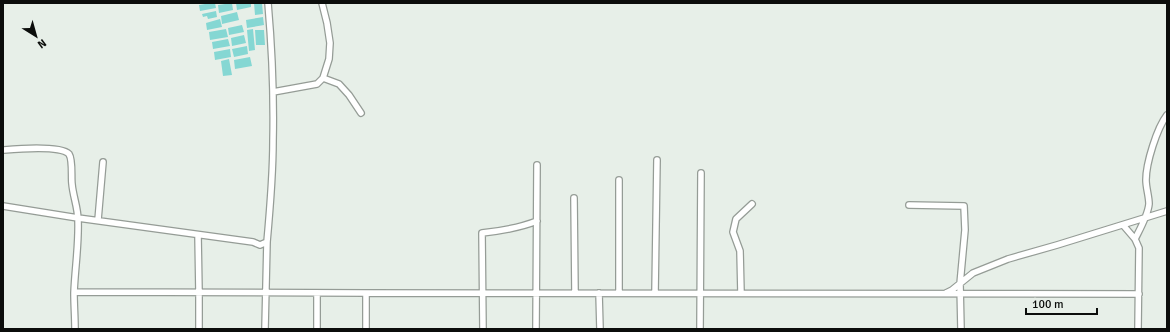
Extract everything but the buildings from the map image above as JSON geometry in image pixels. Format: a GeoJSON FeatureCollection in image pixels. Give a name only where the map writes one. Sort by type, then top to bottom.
{"type":"FeatureCollection","features":[{"type":"Feature","properties":{"kind":"street"},"geometry":{"type":"LineString","coordinates":[[266,329],[267,242],[273,143],[273,92],[268,3]]}},
{"type":"Feature","properties":{"kind":"street"},"geometry":{"type":"LineString","coordinates":[[273,92],[317,84],[323,78],[329,59],[330,43],[322,3]]}},
{"type":"Feature","properties":{"kind":"street"},"geometry":{"type":"LineString","coordinates":[[323,78],[339,84],[349,95],[361,113]]}},
{"type":"Feature","properties":{"kind":"street"},"geometry":{"type":"LineString","coordinates":[[1135,240],[1149,204],[1146,169],[1162,123],[1167,115]]}},
{"type":"Feature","properties":{"kind":"street"},"geometry":{"type":"LineString","coordinates":[[3,150],[40,148],[63,151],[69,154],[71,160],[72,185],[78,218],[74,292],[75,329]]}},
{"type":"Feature","properties":{"kind":"street"},"geometry":{"type":"LineString","coordinates":[[655,293],[657,160]]}},
{"type":"Feature","properties":{"kind":"street"},"geometry":{"type":"LineString","coordinates":[[98,220],[103,162]]}},
{"type":"Feature","properties":{"kind":"street"},"geometry":{"type":"LineString","coordinates":[[536,329],[537,165]]}},
{"type":"Feature","properties":{"kind":"street"},"geometry":{"type":"LineString","coordinates":[[700,329],[701,173]]}},
{"type":"Feature","properties":{"kind":"street"},"geometry":{"type":"LineString","coordinates":[[619,180],[619,293]]}},
{"type":"Feature","properties":{"kind":"street"},"geometry":{"type":"LineString","coordinates":[[574,198],[575,293]]}},
{"type":"Feature","properties":{"kind":"street"},"geometry":{"type":"LineString","coordinates":[[741,293],[740,251],[734,232],[736,219],[752,204]]}},
{"type":"Feature","properties":{"kind":"street"},"geometry":{"type":"LineString","coordinates":[[909,205],[964,206],[965,230],[960,284],[960,329]]}},
{"type":"Feature","properties":{"kind":"street"},"geometry":{"type":"LineString","coordinates":[[3,206],[253,242],[260,245],[267,242]]}},
{"type":"Feature","properties":{"kind":"street"},"geometry":{"type":"LineString","coordinates":[[944,294],[952,290],[973,273],[1008,259],[1167,211]]}},
{"type":"Feature","properties":{"kind":"street"},"geometry":{"type":"LineString","coordinates":[[483,329],[482,233],[509,229],[537,221]]}},
{"type":"Feature","properties":{"kind":"street"},"geometry":{"type":"LineString","coordinates":[[1123,225],[1135,240],[1139,248],[1138,329]]}},
{"type":"Feature","properties":{"kind":"street"},"geometry":{"type":"LineString","coordinates":[[198,235],[199,329]]}},
{"type":"Feature","properties":{"kind":"street"},"geometry":{"type":"LineString","coordinates":[[74,292],[1138,294]]}},
{"type":"Feature","properties":{"kind":"street"},"geometry":{"type":"LineString","coordinates":[[317,293],[317,329]]}},
{"type":"Feature","properties":{"kind":"street"},"geometry":{"type":"LineString","coordinates":[[366,293],[366,329]]}},
{"type":"Feature","properties":{"kind":"street"},"geometry":{"type":"LineString","coordinates":[[599,293],[600,329]]}},
{"type":"Feature","properties":{"kind":"water"},"geometry":{"type":"Polygon","coordinates":[[[215,3],[216,8],[200,11],[199,5],[215,3]]]}},
{"type":"Feature","properties":{"kind":"water"},"geometry":{"type":"Polygon","coordinates":[[[232,3],[233,10],[219,13],[218,5],[232,3]]]}},
{"type":"Feature","properties":{"kind":"water"},"geometry":{"type":"Polygon","coordinates":[[[236,3],[251,3],[251,7],[237,10],[236,3]]]}},
{"type":"Feature","properties":{"kind":"water"},"geometry":{"type":"Polygon","coordinates":[[[254,3],[262,3],[263,14],[255,15],[254,3]]]}},
{"type":"Feature","properties":{"kind":"water"},"geometry":{"type":"Polygon","coordinates":[[[216,11],[217,17],[208,19],[207,16],[203,17],[202,14],[216,11]]]}},
{"type":"Feature","properties":{"kind":"water"},"geometry":{"type":"Polygon","coordinates":[[[237,12],[239,20],[222,24],[221,16],[237,12]]]}},
{"type":"Feature","properties":{"kind":"water"},"geometry":{"type":"Polygon","coordinates":[[[263,17],[264,25],[247,28],[246,20],[263,17]]]}},
{"type":"Feature","properties":{"kind":"water"},"geometry":{"type":"Polygon","coordinates":[[[220,19],[222,27],[207,30],[206,23],[220,19]]]}},
{"type":"Feature","properties":{"kind":"water"},"geometry":{"type":"Polygon","coordinates":[[[242,25],[244,32],[229,35],[228,28],[242,25]]]}},
{"type":"Feature","properties":{"kind":"water"},"geometry":{"type":"Polygon","coordinates":[[[226,29],[228,37],[210,40],[209,32],[226,29]]]}},
{"type":"Feature","properties":{"kind":"water"},"geometry":{"type":"Polygon","coordinates":[[[253,29],[255,50],[249,51],[247,30],[253,29]]]}},
{"type":"Feature","properties":{"kind":"water"},"geometry":{"type":"Polygon","coordinates":[[[255,30],[264,30],[265,45],[256,45],[255,30]]]}},
{"type":"Feature","properties":{"kind":"water"},"geometry":{"type":"Polygon","coordinates":[[[244,35],[246,43],[232,46],[231,38],[244,35]]]}},
{"type":"Feature","properties":{"kind":"water"},"geometry":{"type":"Polygon","coordinates":[[[228,39],[230,46],[213,49],[212,42],[228,39]]]}},
{"type":"Feature","properties":{"kind":"water"},"geometry":{"type":"Polygon","coordinates":[[[247,46],[248,54],[234,57],[232,49],[247,46]]]}},
{"type":"Feature","properties":{"kind":"water"},"geometry":{"type":"Polygon","coordinates":[[[230,49],[231,57],[215,60],[214,52],[230,49]]]}},
{"type":"Feature","properties":{"kind":"water"},"geometry":{"type":"Polygon","coordinates":[[[250,57],[252,66],[235,69],[234,60],[250,57]]]}},
{"type":"Feature","properties":{"kind":"water"},"geometry":{"type":"Polygon","coordinates":[[[229,59],[232,75],[223,76],[221,61],[229,59]]]}}]}
